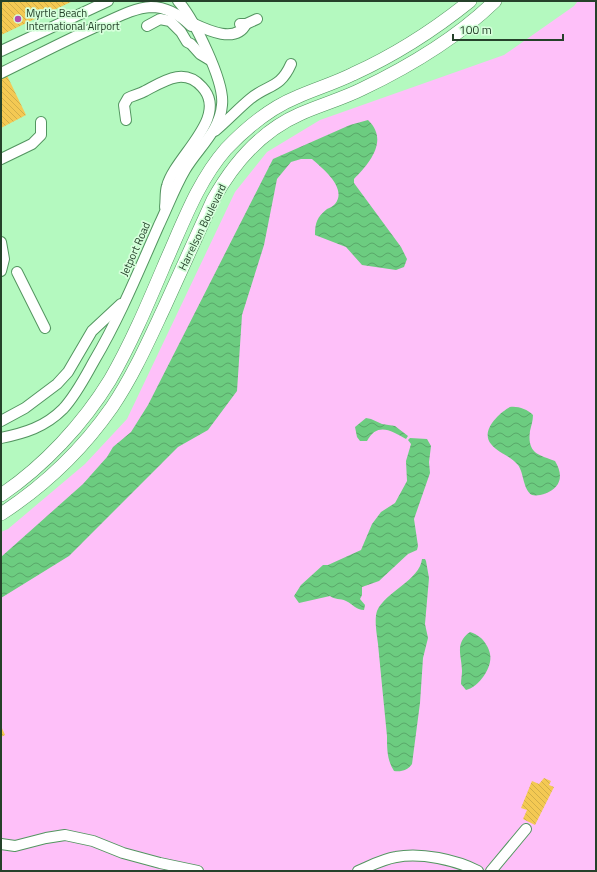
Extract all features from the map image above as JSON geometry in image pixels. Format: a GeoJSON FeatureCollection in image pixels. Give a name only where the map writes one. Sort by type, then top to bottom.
{"type":"FeatureCollection","features":[{"type":"Feature","properties":{"kind":"main road","name":"Harrelson Boulevard"},"geometry":{"type":"LineString","coordinates":[[1,495],[47,457],[78,424],[101,392],[126,349],[201,185],[226,150],[249,127],[276,108],[297,96],[352,75],[377,63],[412,43],[470,1]]}},
{"type":"Feature","properties":{"kind":"main road","name":"Harrelson Boulevard"},"geometry":{"type":"LineString","coordinates":[[1,514],[37,488],[59,468],[95,430],[112,407],[133,373],[213,200],[228,176],[247,152],[281,124],[299,115],[359,91],[422,57],[458,33],[495,1]]}},
{"type":"Feature","properties":{"kind":"street"},"geometry":{"type":"LineString","coordinates":[[1,52],[108,1]]}},
{"type":"Feature","properties":{"kind":"street","name":"Jetport Road"},"geometry":{"type":"LineString","coordinates":[[1,438],[37,428],[48,422],[64,408],[79,388],[101,350],[126,299],[186,169],[211,135],[219,119],[223,97],[218,77],[194,27],[178,1]]}},
{"type":"Feature","properties":{"kind":"street","name":"Jetport Road"},"geometry":{"type":"LineString","coordinates":[[1,73],[91,29],[129,12],[142,8],[152,7],[173,11],[194,27]]}},
{"type":"Feature","properties":{"kind":"street"},"geometry":{"type":"LineString","coordinates":[[147,26],[160,19],[170,20],[181,32],[187,42],[191,44],[200,54],[210,60]]}},
{"type":"Feature","properties":{"kind":"street"},"geometry":{"type":"LineString","coordinates":[[194,27],[224,34],[226,31],[257,19]]}},
{"type":"Feature","properties":{"kind":"street"},"geometry":{"type":"LineString","coordinates":[[211,135],[259,93],[268,89],[286,74],[291,64]]}},
{"type":"Feature","properties":{"kind":"street"},"geometry":{"type":"LineString","coordinates":[[126,120],[124,105],[128,98],[147,91],[151,87],[175,77],[190,78],[203,88],[210,102],[208,121],[180,160],[167,186],[165,213]]}},
{"type":"Feature","properties":{"kind":"street"},"geometry":{"type":"LineString","coordinates":[[1,159],[32,144],[40,135],[41,122]]}},
{"type":"Feature","properties":{"kind":"street"},"geometry":{"type":"LineString","coordinates":[[1,242],[4,259],[1,271]]}},
{"type":"Feature","properties":{"kind":"street"},"geometry":{"type":"LineString","coordinates":[[17,272],[45,328]]}},
{"type":"Feature","properties":{"kind":"street"},"geometry":{"type":"LineString","coordinates":[[1,421],[25,408],[57,384],[68,372],[92,331],[126,299]]}},
{"type":"Feature","properties":{"kind":"street"},"geometry":{"type":"LineString","coordinates":[[491,871],[526,829]]}},
{"type":"Feature","properties":{"kind":"street"},"geometry":{"type":"LineString","coordinates":[[1,844],[15,846],[65,835],[93,841],[123,853],[198,871]]}},
{"type":"Feature","properties":{"kind":"street"},"geometry":{"type":"LineString","coordinates":[[358,871],[396,857],[432,857],[462,863],[478,871]]}},
{"type":"Feature","properties":{"kind":"shaded area"},"geometry":{"type":"Polygon","coordinates":[[[578,1],[596,1],[596,871],[1,871],[1,532],[8,529],[85,464],[127,419],[235,192],[267,152],[320,120],[504,55],[574,6],[578,1]]]}},
{"type":"Feature","properties":{"kind":"water"},"geometry":{"type":"Polygon","coordinates":[[[368,120],[377,135],[377,143],[371,159],[354,179],[354,183],[401,247],[407,259],[404,267],[396,270],[362,265],[346,247],[315,235],[315,227],[319,218],[327,209],[335,204],[338,198],[338,191],[332,179],[312,159],[301,159],[291,162],[277,179],[264,245],[242,315],[237,391],[208,430],[178,447],[69,556],[1,598],[1,557],[83,484],[107,457],[113,447],[131,432],[148,405],[273,159],[350,125],[368,120]]]}},
{"type":"Feature","properties":{"kind":"water"},"geometry":{"type":"Polygon","coordinates":[[[510,407],[522,408],[533,415],[530,431],[530,444],[532,449],[539,455],[555,461],[558,466],[560,476],[557,485],[544,494],[532,495],[529,493],[518,465],[512,459],[497,450],[488,439],[489,428],[492,423],[501,413],[510,407]]]}},
{"type":"Feature","properties":{"kind":"water"},"geometry":{"type":"Polygon","coordinates":[[[366,418],[382,424],[395,426],[408,436],[406,439],[390,431],[380,430],[375,431],[367,441],[360,441],[357,437],[355,427],[366,418]]]}},
{"type":"Feature","properties":{"kind":"water"},"geometry":{"type":"Polygon","coordinates":[[[410,438],[427,439],[431,446],[429,462],[430,473],[414,519],[418,546],[417,550],[408,554],[379,581],[362,587],[362,595],[360,599],[365,605],[364,610],[359,609],[344,600],[330,596],[299,603],[294,596],[301,585],[323,565],[328,565],[361,550],[372,524],[381,512],[395,503],[407,481],[406,461],[411,444],[408,440],[410,438]]]}},
{"type":"Feature","properties":{"kind":"water"},"geometry":{"type":"Polygon","coordinates":[[[422,559],[425,559],[426,561],[429,578],[425,624],[428,638],[423,658],[420,703],[412,764],[409,768],[404,770],[394,771],[390,763],[387,750],[376,615],[381,604],[415,573],[420,566],[422,559]]]}},
{"type":"Feature","properties":{"kind":"water"},"geometry":{"type":"Polygon","coordinates":[[[470,632],[481,638],[487,645],[490,659],[484,676],[476,685],[466,690],[461,684],[462,671],[460,645],[465,636],[470,632]]]}},
{"type":"Feature","properties":{"kind":"building","name":"Myrtle Beach International Airport"},"geometry":{"type":"Polygon","coordinates":[[[1,1],[73,1],[1,35],[1,1]]]}},
{"type":"Feature","properties":{"kind":"building"},"geometry":{"type":"Polygon","coordinates":[[[1,63],[26,115],[1,128],[1,63]]]}},
{"type":"Feature","properties":{"kind":"building"},"geometry":{"type":"Polygon","coordinates":[[[1,726],[5,735],[1,737],[1,726]]]}},
{"type":"Feature","properties":{"kind":"building"},"geometry":{"type":"Polygon","coordinates":[[[544,778],[551,781],[549,785],[554,787],[535,825],[523,819],[527,810],[521,808],[532,781],[539,784],[544,778]]]}},
{"type":"Feature","properties":{"kind":"place","name":"Myrtle Beach International Airport"},"geometry":{"type":"Point","coordinates":[18,19]}}]}
